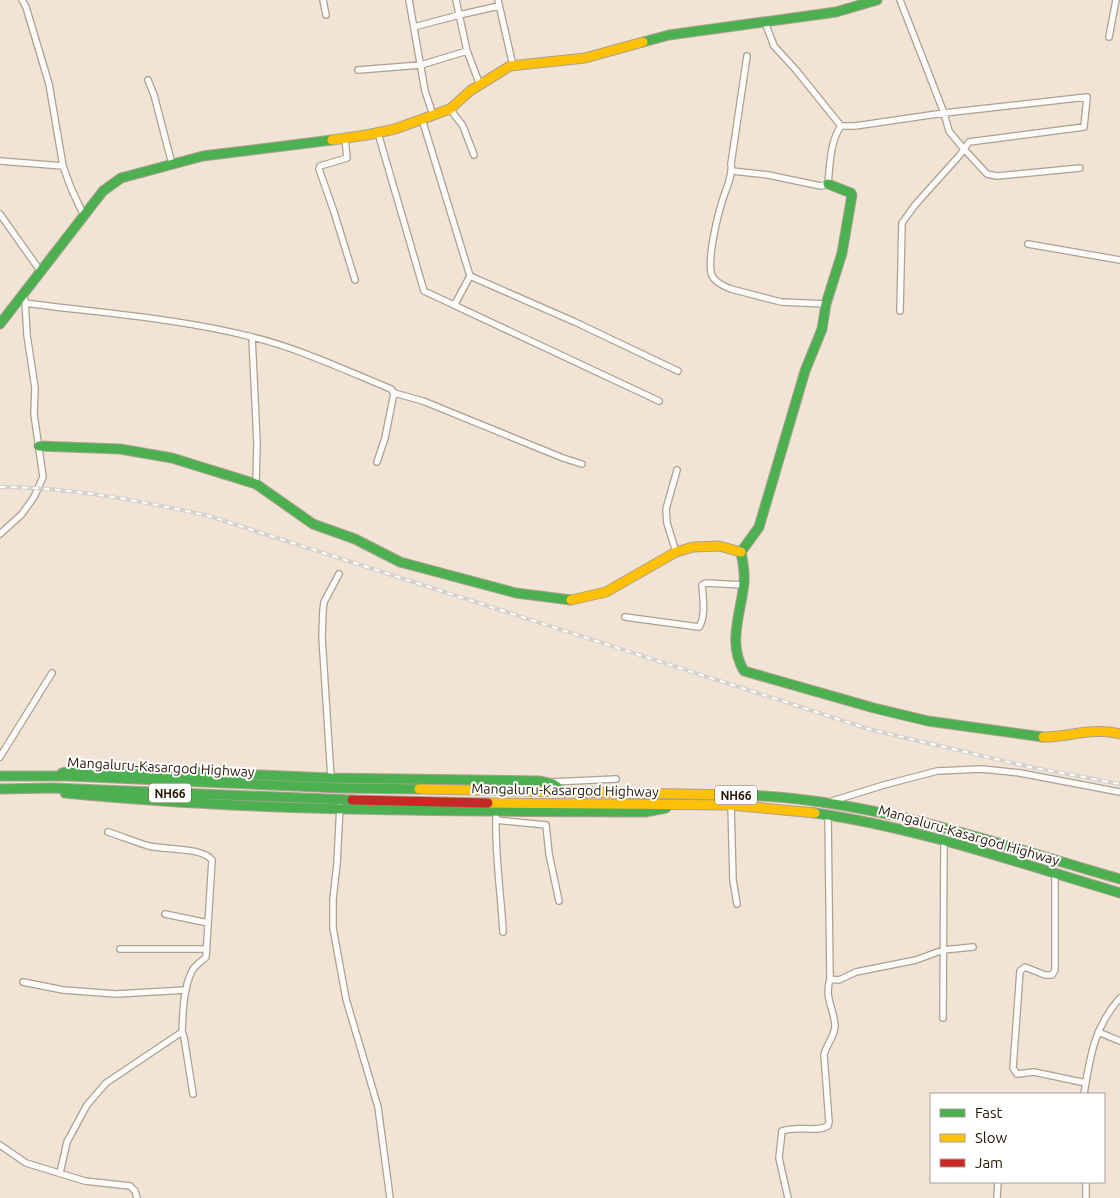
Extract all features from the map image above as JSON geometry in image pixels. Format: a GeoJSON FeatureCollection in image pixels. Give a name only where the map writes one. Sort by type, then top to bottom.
{"type":"FeatureCollection","features":[{"type":"Feature","properties":{"kind":"main road"},"geometry":{"type":"LineString","coordinates":[[0,324],[103,191],[121,178],[203,156],[345,138],[395,129],[450,109],[470,91],[510,66],[585,58],[669,35],[836,12],[877,0]]}},
{"type":"Feature","properties":{"kind":"main road"},"geometry":{"type":"LineString","coordinates":[[828,184],[852,195],[842,253],[826,304],[822,329],[805,371],[759,527],[742,552],[745,565],[744,585],[735,640],[735,654],[738,665],[744,671],[752,674],[928,722],[1044,737],[1063,736],[1094,729],[1120,734]]}},
{"type":"Feature","properties":{"kind":"main road"},"geometry":{"type":"LineString","coordinates":[[39,446],[120,449],[172,458],[256,484],[313,524],[355,539],[400,562],[516,593],[568,600],[590,596],[612,588],[676,552],[693,547],[719,546],[742,552]]}},
{"type":"Feature","properties":{"kind":"main road"},"geometry":{"type":"LineString","coordinates":[[52,775],[71,771],[110,769],[336,778],[548,782],[564,792]]}},
{"type":"Feature","properties":{"kind":"main road","name":"Mangaluru-Kasargod Highway"},"geometry":{"type":"LineString","coordinates":[[0,776],[52,775],[341,788],[740,795],[793,798],[828,802],[914,820],[1120,879]]}},
{"type":"Feature","properties":{"kind":"main road","name":"Mangaluru-Kasargod Highway"},"geometry":{"type":"LineString","coordinates":[[0,789],[52,788],[340,804],[731,806],[828,815],[856,818],[944,840],[1120,893]]}},
{"type":"Feature","properties":{"kind":"main road"},"geometry":{"type":"LineString","coordinates":[[340,804],[409,811],[497,815],[645,812],[681,805]]}},
{"type":"Feature","properties":{"kind":"street"},"geometry":{"type":"LineString","coordinates":[[22,0],[26,7],[49,84],[63,166],[84,216]]}},
{"type":"Feature","properties":{"kind":"street"},"geometry":{"type":"LineString","coordinates":[[323,0],[326,15]]}},
{"type":"Feature","properties":{"kind":"street"},"geometry":{"type":"LineString","coordinates":[[409,0],[425,91],[433,115]]}},
{"type":"Feature","properties":{"kind":"street"},"geometry":{"type":"LineString","coordinates":[[456,0],[467,50],[480,85]]}},
{"type":"Feature","properties":{"kind":"street"},"geometry":{"type":"LineString","coordinates":[[900,0],[944,113],[949,131],[987,174],[997,176],[1080,168]]}},
{"type":"Feature","properties":{"kind":"street"},"geometry":{"type":"LineString","coordinates":[[1109,37],[1116,0]]}},
{"type":"Feature","properties":{"kind":"street"},"geometry":{"type":"LineString","coordinates":[[414,27],[498,3],[513,66]]}},
{"type":"Feature","properties":{"kind":"street"},"geometry":{"type":"LineString","coordinates":[[765,22],[774,46],[841,126]]}},
{"type":"Feature","properties":{"kind":"street"},"geometry":{"type":"LineString","coordinates":[[358,70],[421,65],[467,50]]}},
{"type":"Feature","properties":{"kind":"street"},"geometry":{"type":"LineString","coordinates":[[747,56],[731,164],[732,171],[721,203],[712,253],[711,273],[724,287],[781,302],[826,304]]}},
{"type":"Feature","properties":{"kind":"street"},"geometry":{"type":"LineString","coordinates":[[148,80],[154,95],[172,164]]}},
{"type":"Feature","properties":{"kind":"street"},"geometry":{"type":"LineString","coordinates":[[841,126],[855,126],[944,113],[1086,97],[1084,127],[969,142],[963,148],[959,156],[915,205],[902,223],[900,311]]}},
{"type":"Feature","properties":{"kind":"street"},"geometry":{"type":"LineString","coordinates":[[450,109],[464,126],[474,155]]}},
{"type":"Feature","properties":{"kind":"street"},"geometry":{"type":"LineString","coordinates":[[422,119],[470,276],[455,304]]}},
{"type":"Feature","properties":{"kind":"street"},"geometry":{"type":"LineString","coordinates":[[732,171],[768,175],[821,186],[828,184],[833,144],[837,131],[841,126]]}},
{"type":"Feature","properties":{"kind":"street"},"geometry":{"type":"LineString","coordinates":[[378,133],[424,291],[659,401]]}},
{"type":"Feature","properties":{"kind":"street"},"geometry":{"type":"LineString","coordinates":[[345,138],[347,158],[320,166],[319,169],[355,280]]}},
{"type":"Feature","properties":{"kind":"street"},"geometry":{"type":"LineString","coordinates":[[0,161],[63,166]]}},
{"type":"Feature","properties":{"kind":"street"},"geometry":{"type":"LineString","coordinates":[[0,214],[41,272]]}},
{"type":"Feature","properties":{"kind":"street"},"geometry":{"type":"LineString","coordinates":[[1028,244],[1120,260]]}},
{"type":"Feature","properties":{"kind":"street"},"geometry":{"type":"LineString","coordinates":[[470,276],[575,322],[678,371]]}},
{"type":"Feature","properties":{"kind":"street"},"geometry":{"type":"LineString","coordinates":[[0,534],[22,514],[34,497],[42,477],[34,414],[35,388],[25,304],[26,288]]}},
{"type":"Feature","properties":{"kind":"street"},"geometry":{"type":"LineString","coordinates":[[25,304],[178,323],[252,337],[312,357],[391,389],[394,393],[423,401],[582,464]]}},
{"type":"Feature","properties":{"kind":"street"},"geometry":{"type":"LineString","coordinates":[[252,337],[257,442],[256,484]]}},
{"type":"Feature","properties":{"kind":"street"},"geometry":{"type":"LineString","coordinates":[[378,462],[394,393]]}},
{"type":"Feature","properties":{"kind":"street"},"geometry":{"type":"LineString","coordinates":[[676,552],[667,523],[666,509],[678,470]]}},
{"type":"Feature","properties":{"kind":"street"},"geometry":{"type":"LineString","coordinates":[[339,574],[324,602],[322,637],[336,778],[341,788],[337,864],[332,899],[333,928],[346,999],[378,1107],[390,1198]]}},
{"type":"Feature","properties":{"kind":"street"},"geometry":{"type":"LineString","coordinates":[[625,617],[699,627],[702,623],[702,586],[706,583],[744,585]]}},
{"type":"Feature","properties":{"kind":"street"},"geometry":{"type":"LineString","coordinates":[[0,757],[52,674]]}},
{"type":"Feature","properties":{"kind":"street"},"geometry":{"type":"LineString","coordinates":[[828,802],[937,771],[982,769],[1020,773],[1120,792]]}},
{"type":"Feature","properties":{"kind":"street"},"geometry":{"type":"LineString","coordinates":[[548,782],[616,779]]}},
{"type":"Feature","properties":{"kind":"street"},"geometry":{"type":"LineString","coordinates":[[731,806],[733,880],[737,904]]}},
{"type":"Feature","properties":{"kind":"street"},"geometry":{"type":"LineString","coordinates":[[503,932],[502,907],[497,874],[497,815],[546,825],[549,854],[559,901]]}},
{"type":"Feature","properties":{"kind":"street"},"geometry":{"type":"LineString","coordinates":[[788,1198],[779,1158],[782,1131],[793,1128],[823,1129],[828,1126],[829,1122],[824,1055],[825,1047],[834,1033],[835,1024],[828,995],[830,979],[828,815]]}},
{"type":"Feature","properties":{"kind":"street"},"geometry":{"type":"LineString","coordinates":[[108,832],[150,846],[189,851],[209,856],[212,860],[206,957],[192,970],[186,990],[182,1032],[193,1094]]}},
{"type":"Feature","properties":{"kind":"street"},"geometry":{"type":"LineString","coordinates":[[944,840],[944,1018]]}},
{"type":"Feature","properties":{"kind":"street"},"geometry":{"type":"LineString","coordinates":[[1055,873],[1055,970],[1052,975],[1048,976],[1025,967],[1019,973],[1013,1068],[1017,1074],[1034,1072],[1086,1083]]}},
{"type":"Feature","properties":{"kind":"street"},"geometry":{"type":"LineString","coordinates":[[165,914],[208,923]]}},
{"type":"Feature","properties":{"kind":"street"},"geometry":{"type":"LineString","coordinates":[[830,979],[839,980],[856,972],[916,960],[943,950],[973,947]]}},
{"type":"Feature","properties":{"kind":"street"},"geometry":{"type":"LineString","coordinates":[[120,949],[206,949]]}},
{"type":"Feature","properties":{"kind":"street"},"geometry":{"type":"LineString","coordinates":[[24,982],[63,990],[116,994],[186,990]]}},
{"type":"Feature","properties":{"kind":"street"},"geometry":{"type":"LineString","coordinates":[[1084,1093],[1090,1056],[1098,1032],[1108,1011],[1120,998]]}},
{"type":"Feature","properties":{"kind":"street"},"geometry":{"type":"LineString","coordinates":[[60,1173],[67,1142],[87,1106],[106,1083],[182,1032]]}},
{"type":"Feature","properties":{"kind":"street"},"geometry":{"type":"LineString","coordinates":[[1098,1032],[1120,1040]]}},
{"type":"Feature","properties":{"kind":"street"},"geometry":{"type":"LineString","coordinates":[[0,1145],[26,1163],[85,1181],[130,1186],[135,1191],[137,1198]]}},
{"type":"Feature","properties":{"kind":"street"},"geometry":{"type":"LineString","coordinates":[[997,1198],[998,1183]]}},
{"type":"Feature","properties":{"kind":"street"},"geometry":{"type":"LineString","coordinates":[[1086,1183],[1086,1198]]}},
{"type":"Feature","properties":{"kind":"railway"},"geometry":{"type":"LineString","coordinates":[[0,487],[79,492],[131,500],[209,516],[872,730],[1030,767],[1120,784]]}},
{"type":"Feature","properties":{"kind":"traffic: fast"},"geometry":{"type":"LineString","coordinates":[[643,42],[669,35],[836,12],[877,0]]}},
{"type":"Feature","properties":{"kind":"traffic: fast"},"geometry":{"type":"LineString","coordinates":[[0,324],[103,191],[121,178],[203,156],[332,140]]}},
{"type":"Feature","properties":{"kind":"traffic: fast"},"geometry":{"type":"LineString","coordinates":[[741,552],[759,527],[805,371],[822,329],[826,304],[842,253],[852,195],[828,184]]}},
{"type":"Feature","properties":{"kind":"traffic: fast"},"geometry":{"type":"LineString","coordinates":[[39,446],[120,449],[172,458],[256,484],[313,524],[355,539],[400,562],[516,593],[571,600]]}},
{"type":"Feature","properties":{"kind":"traffic: fast"},"geometry":{"type":"LineString","coordinates":[[741,552],[744,583],[736,628],[736,650],[744,671],[874,708],[928,721],[1043,737]]}},
{"type":"Feature","properties":{"kind":"traffic: fast"},"geometry":{"type":"LineString","coordinates":[[62,773],[89,769],[110,769],[331,778],[539,781],[553,784],[564,792]]}},
{"type":"Feature","properties":{"kind":"traffic: fast"},"geometry":{"type":"LineString","coordinates":[[0,776],[69,776],[341,788],[419,789]]}},
{"type":"Feature","properties":{"kind":"traffic: fast"},"geometry":{"type":"LineString","coordinates":[[0,789],[52,788],[352,800]]}},
{"type":"Feature","properties":{"kind":"traffic: fast"},"geometry":{"type":"LineString","coordinates":[[65,793],[210,804],[355,809],[645,812],[666,808]]}},
{"type":"Feature","properties":{"kind":"traffic: fast"},"geometry":{"type":"LineString","coordinates":[[736,795],[834,804],[882,813],[978,837],[1120,879]]}},
{"type":"Feature","properties":{"kind":"traffic: fast"},"geometry":{"type":"LineString","coordinates":[[815,813],[931,837],[1120,893]]}},
{"type":"Feature","properties":{"kind":"traffic: slow"},"geometry":{"type":"LineString","coordinates":[[332,140],[395,129],[450,109],[470,91],[510,66],[585,58],[643,42]]}},
{"type":"Feature","properties":{"kind":"traffic: slow"},"geometry":{"type":"LineString","coordinates":[[571,600],[606,592],[676,552],[693,547],[719,546],[741,552]]}},
{"type":"Feature","properties":{"kind":"traffic: slow"},"geometry":{"type":"LineString","coordinates":[[1043,737],[1091,732],[1120,734]]}},
{"type":"Feature","properties":{"kind":"traffic: slow"},"geometry":{"type":"LineString","coordinates":[[419,789],[736,795]]}},
{"type":"Feature","properties":{"kind":"traffic: slow"},"geometry":{"type":"LineString","coordinates":[[488,803],[731,805],[815,813]]}},
{"type":"Feature","properties":{"kind":"traffic: jam"},"geometry":{"type":"LineString","coordinates":[[352,800],[488,803]]}}]}
